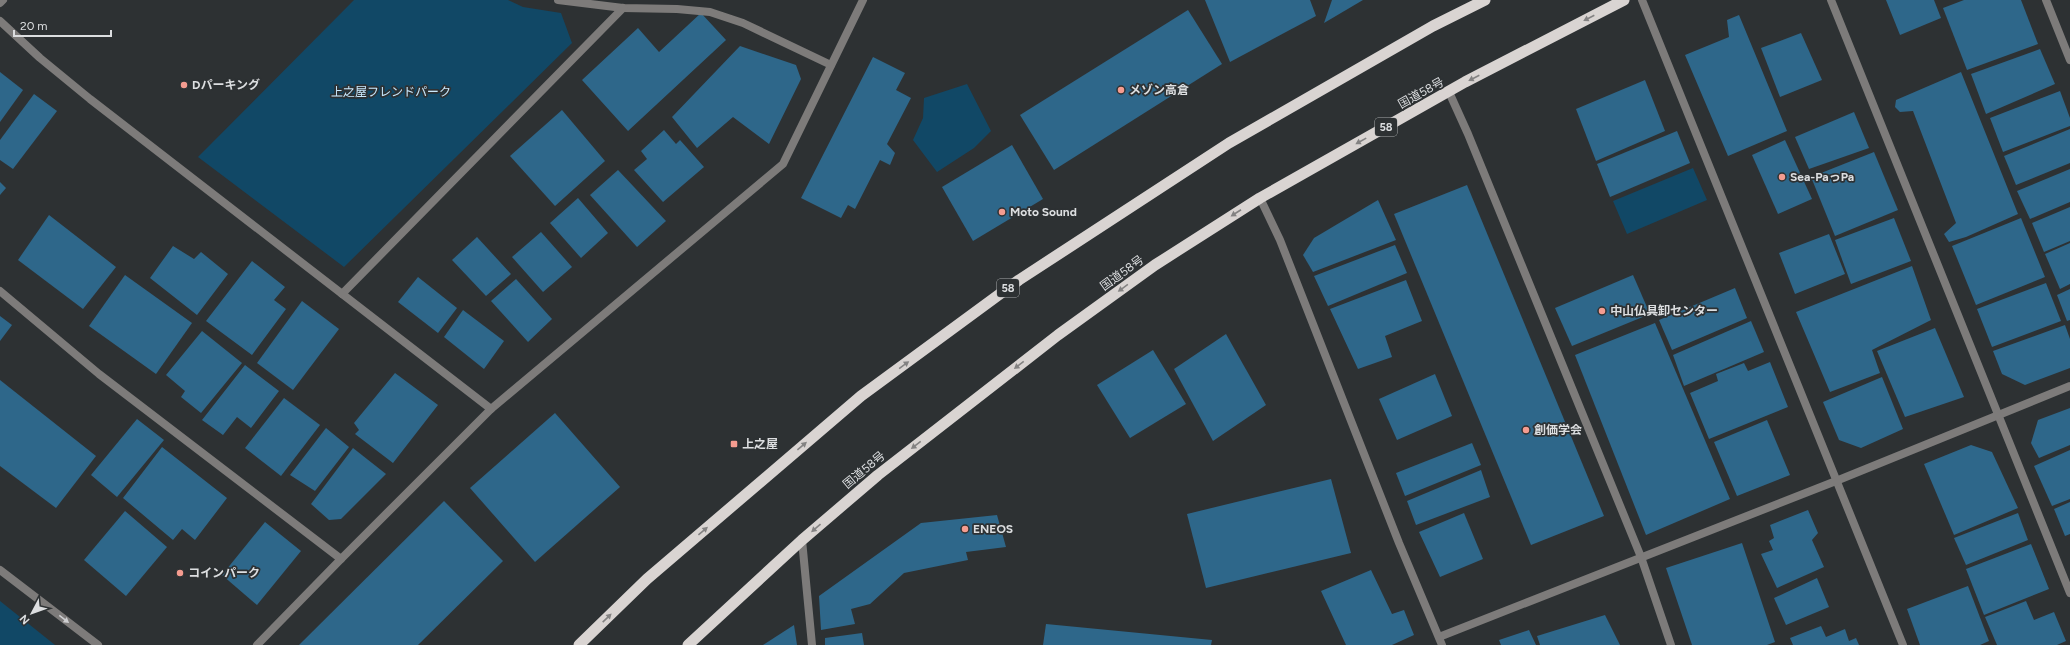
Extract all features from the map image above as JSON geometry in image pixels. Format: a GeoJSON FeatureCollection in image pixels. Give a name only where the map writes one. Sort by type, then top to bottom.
{"type":"FeatureCollection","features":[{"type":"Feature","properties":{"kind":"highway","name":"58"},"geometry":{"type":"LineString","coordinates":[[579,645],[647,579],[861,396],[1018,280],[1229,143],[1433,26],[1485,0]]}},
{"type":"Feature","properties":{"kind":"highway","name":"国道58号"},"geometry":{"type":"LineString","coordinates":[[688,645],[802,540],[878,475],[1058,335],[1155,265],[1260,198],[1449,92],[1624,0]]}},
{"type":"Feature","properties":{"kind":"street"},"geometry":{"type":"LineString","coordinates":[[0,3],[3,0]]}},
{"type":"Feature","properties":{"kind":"street"},"geometry":{"type":"LineString","coordinates":[[558,0],[622,8],[677,9],[710,12],[743,23],[831,65]]}},
{"type":"Feature","properties":{"kind":"street"},"geometry":{"type":"LineString","coordinates":[[257,645],[341,558],[491,409],[784,164],[863,0]]}},
{"type":"Feature","properties":{"kind":"street"},"geometry":{"type":"LineString","coordinates":[[1642,0],[1903,645]]}},
{"type":"Feature","properties":{"kind":"street"},"geometry":{"type":"LineString","coordinates":[[1831,0],[2070,593]]}},
{"type":"Feature","properties":{"kind":"street"},"geometry":{"type":"LineString","coordinates":[[2046,0],[2070,60]]}},
{"type":"Feature","properties":{"kind":"street"},"geometry":{"type":"LineString","coordinates":[[342,294],[622,8]]}},
{"type":"Feature","properties":{"kind":"street"},"geometry":{"type":"LineString","coordinates":[[0,21],[40,58],[85,95],[491,409]]}},
{"type":"Feature","properties":{"kind":"street"},"geometry":{"type":"LineString","coordinates":[[1449,92],[1468,134],[1641,557],[1671,645]]}},
{"type":"Feature","properties":{"kind":"street"},"geometry":{"type":"LineString","coordinates":[[1260,198],[1280,240],[1399,543],[1442,645]]}},
{"type":"Feature","properties":{"kind":"street"},"geometry":{"type":"LineString","coordinates":[[0,291],[100,374],[341,558]]}},
{"type":"Feature","properties":{"kind":"street"},"geometry":{"type":"LineString","coordinates":[[1439,637],[1836,481],[2070,386]]}},
{"type":"Feature","properties":{"kind":"street"},"geometry":{"type":"LineString","coordinates":[[802,540],[812,645]]}},
{"type":"Feature","properties":{"kind":"street"},"geometry":{"type":"LineString","coordinates":[[0,570],[98,645]]}},
{"type":"Feature","properties":{"kind":"green space","name":"上之屋フレンドパーク"},"geometry":{"type":"Polygon","coordinates":[[[354,0],[508,0],[523,7],[561,13],[572,43],[344,267],[198,157],[354,0]]]}},
{"type":"Feature","properties":{"kind":"green space"},"geometry":{"type":"Polygon","coordinates":[[[967,84],[991,131],[974,148],[937,172],[913,140],[923,118],[924,98],[967,84]]]}},
{"type":"Feature","properties":{"kind":"green space"},"geometry":{"type":"Polygon","coordinates":[[[1693,168],[1707,200],[1627,234],[1613,201],[1693,168]]]}},
{"type":"Feature","properties":{"kind":"green space"},"geometry":{"type":"Polygon","coordinates":[[[0,601],[55,645],[0,645],[0,601]]]}},
{"type":"Feature","properties":{"kind":"building"},"geometry":{"type":"Polygon","coordinates":[[[1205,0],[1310,0],[1316,16],[1230,62],[1205,0]]]}},
{"type":"Feature","properties":{"kind":"building"},"geometry":{"type":"Polygon","coordinates":[[[1332,0],[1363,0],[1324,23],[1332,0]]]}},
{"type":"Feature","properties":{"kind":"building"},"geometry":{"type":"Polygon","coordinates":[[[1886,0],[1934,0],[1941,18],[1900,35],[1886,0]]]}},
{"type":"Feature","properties":{"kind":"building"},"geometry":{"type":"Polygon","coordinates":[[[1964,0],[2021,0],[2038,44],[1967,70],[1943,8],[1964,0]]]}},
{"type":"Feature","properties":{"kind":"building","name":"メゾン高倉"},"geometry":{"type":"Polygon","coordinates":[[[1188,10],[1222,64],[1054,170],[1020,115],[1188,10]]]}},
{"type":"Feature","properties":{"kind":"building"},"geometry":{"type":"Polygon","coordinates":[[[701,13],[726,40],[628,131],[582,80],[638,28],[659,52],[701,13]]]}},
{"type":"Feature","properties":{"kind":"building"},"geometry":{"type":"Polygon","coordinates":[[[1739,15],[1787,131],[1728,156],[1685,55],[1729,37],[1727,20],[1739,15]]]}},
{"type":"Feature","properties":{"kind":"building"},"geometry":{"type":"Polygon","coordinates":[[[1801,33],[1822,80],[1780,97],[1761,48],[1801,33]]]}},
{"type":"Feature","properties":{"kind":"building"},"geometry":{"type":"Polygon","coordinates":[[[740,46],[796,65],[801,79],[769,144],[733,117],[697,148],[672,117],[740,46]]]}},
{"type":"Feature","properties":{"kind":"building"},"geometry":{"type":"Polygon","coordinates":[[[2040,49],[2055,84],[1986,114],[1971,74],[2040,49]]]}},
{"type":"Feature","properties":{"kind":"building"},"geometry":{"type":"Polygon","coordinates":[[[873,57],[905,73],[896,90],[911,98],[887,144],[895,153],[890,165],[880,160],[855,209],[848,205],[841,218],[801,198],[873,57]]]}},
{"type":"Feature","properties":{"kind":"building"},"geometry":{"type":"Polygon","coordinates":[[[0,72],[23,90],[0,122],[0,72]]]}},
{"type":"Feature","properties":{"kind":"building"},"geometry":{"type":"Polygon","coordinates":[[[1961,72],[2018,214],[1966,237],[1949,242],[1944,234],[1956,223],[1913,111],[1900,112],[1895,107],[1896,100],[1961,72]]]}},
{"type":"Feature","properties":{"kind":"building"},"geometry":{"type":"Polygon","coordinates":[[[1645,80],[1665,131],[1596,161],[1576,109],[1645,80]]]}},
{"type":"Feature","properties":{"kind":"building"},"geometry":{"type":"Polygon","coordinates":[[[2060,91],[2070,118],[2070,126],[2003,152],[1990,118],[2060,91]]]}},
{"type":"Feature","properties":{"kind":"building"},"geometry":{"type":"Polygon","coordinates":[[[34,94],[57,111],[13,169],[0,160],[0,140],[34,94]]]}},
{"type":"Feature","properties":{"kind":"building"},"geometry":{"type":"Polygon","coordinates":[[[562,110],[605,161],[555,206],[510,156],[562,110]]]}},
{"type":"Feature","properties":{"kind":"building"},"geometry":{"type":"Polygon","coordinates":[[[1854,112],[1869,148],[1809,169],[1795,137],[1854,112]]]}},
{"type":"Feature","properties":{"kind":"building"},"geometry":{"type":"Polygon","coordinates":[[[2070,129],[2070,163],[2016,185],[2004,156],[2070,129]]]}},
{"type":"Feature","properties":{"kind":"building"},"geometry":{"type":"Polygon","coordinates":[[[664,130],[676,144],[680,140],[704,167],[663,202],[634,170],[647,159],[641,151],[664,130]]]}},
{"type":"Feature","properties":{"kind":"building"},"geometry":{"type":"Polygon","coordinates":[[[1677,131],[1690,163],[1610,197],[1597,164],[1677,131]]]}},
{"type":"Feature","properties":{"kind":"building","name":"Sea-PaっPa"},"geometry":{"type":"Polygon","coordinates":[[[1785,140],[1812,199],[1778,214],[1752,155],[1785,140]]]}},
{"type":"Feature","properties":{"kind":"building"},"geometry":{"type":"Polygon","coordinates":[[[1012,145],[1043,199],[973,241],[942,187],[1012,145]]]}},
{"type":"Feature","properties":{"kind":"building"},"geometry":{"type":"Polygon","coordinates":[[[1874,152],[1898,210],[1835,236],[1811,177],[1874,152]]]}},
{"type":"Feature","properties":{"kind":"building"},"geometry":{"type":"Polygon","coordinates":[[[2070,169],[2070,202],[2030,219],[2017,191],[2070,169]]]}},
{"type":"Feature","properties":{"kind":"building"},"geometry":{"type":"Polygon","coordinates":[[[618,170],[666,221],[637,247],[590,195],[618,170]]]}},
{"type":"Feature","properties":{"kind":"building"},"geometry":{"type":"Polygon","coordinates":[[[0,182],[6,188],[0,195],[0,182]]]}},
{"type":"Feature","properties":{"kind":"building","name":"創価学会"},"geometry":{"type":"Polygon","coordinates":[[[1467,185],[1604,516],[1531,545],[1394,214],[1467,185]]]}},
{"type":"Feature","properties":{"kind":"building"},"geometry":{"type":"Polygon","coordinates":[[[578,198],[608,233],[581,258],[550,223],[578,198]]]}},
{"type":"Feature","properties":{"kind":"building"},"geometry":{"type":"Polygon","coordinates":[[[1378,200],[1396,240],[1313,272],[1303,255],[1314,238],[1378,200]]]}},
{"type":"Feature","properties":{"kind":"building"},"geometry":{"type":"Polygon","coordinates":[[[2070,207],[2070,241],[2044,252],[2032,223],[2070,207]]]}},
{"type":"Feature","properties":{"kind":"building"},"geometry":{"type":"Polygon","coordinates":[[[49,215],[116,267],[83,309],[18,260],[49,215]]]}},
{"type":"Feature","properties":{"kind":"building"},"geometry":{"type":"Polygon","coordinates":[[[1894,218],[1911,261],[1851,284],[1835,240],[1894,218]]]}},
{"type":"Feature","properties":{"kind":"building"},"geometry":{"type":"Polygon","coordinates":[[[2021,218],[2045,277],[1976,305],[1952,246],[2021,218]]]}},
{"type":"Feature","properties":{"kind":"building"},"geometry":{"type":"Polygon","coordinates":[[[541,232],[572,267],[543,292],[512,257],[541,232]]]}},
{"type":"Feature","properties":{"kind":"building"},"geometry":{"type":"Polygon","coordinates":[[[1829,234],[1845,274],[1795,294],[1779,253],[1829,234]]]}},
{"type":"Feature","properties":{"kind":"building"},"geometry":{"type":"Polygon","coordinates":[[[477,237],[511,274],[486,296],[452,260],[477,237]]]}},
{"type":"Feature","properties":{"kind":"building"},"geometry":{"type":"Polygon","coordinates":[[[2070,243],[2070,284],[2060,289],[2045,254],[2070,243]]]}},
{"type":"Feature","properties":{"kind":"building"},"geometry":{"type":"Polygon","coordinates":[[[1395,245],[1407,273],[1328,306],[1314,276],[1395,245]]]}},
{"type":"Feature","properties":{"kind":"building"},"geometry":{"type":"Polygon","coordinates":[[[173,246],[194,259],[201,252],[228,274],[197,315],[150,278],[173,246]]]}},
{"type":"Feature","properties":{"kind":"building"},"geometry":{"type":"Polygon","coordinates":[[[252,261],[285,287],[274,300],[286,309],[252,355],[206,321],[252,261]]]}},
{"type":"Feature","properties":{"kind":"building"},"geometry":{"type":"Polygon","coordinates":[[[1912,266],[1931,320],[1872,350],[1880,373],[1830,392],[1796,312],[1912,266]]]}},
{"type":"Feature","properties":{"kind":"building"},"geometry":{"type":"Polygon","coordinates":[[[125,275],[192,323],[156,374],[89,326],[125,275]]]}},
{"type":"Feature","properties":{"kind":"building","name":"中山仏具卸センター"},"geometry":{"type":"Polygon","coordinates":[[[1633,275],[1650,314],[1572,346],[1555,308],[1633,275]]]}},
{"type":"Feature","properties":{"kind":"building"},"geometry":{"type":"Polygon","coordinates":[[[418,277],[457,308],[438,333],[398,302],[418,277]]]}},
{"type":"Feature","properties":{"kind":"building"},"geometry":{"type":"Polygon","coordinates":[[[516,279],[552,319],[528,342],[491,301],[516,279]]]}},
{"type":"Feature","properties":{"kind":"building"},"geometry":{"type":"Polygon","coordinates":[[[1406,280],[1422,321],[1385,336],[1392,357],[1358,369],[1330,309],[1406,280]]]}},
{"type":"Feature","properties":{"kind":"building"},"geometry":{"type":"Polygon","coordinates":[[[2046,283],[2061,321],[1992,347],[1977,309],[2046,283]]]}},
{"type":"Feature","properties":{"kind":"building"},"geometry":{"type":"Polygon","coordinates":[[[1735,288],[1747,318],[1672,350],[1659,320],[1735,288]]]}},
{"type":"Feature","properties":{"kind":"building"},"geometry":{"type":"Polygon","coordinates":[[[2070,289],[2070,320],[2067,321],[2057,295],[2070,289]]]}},
{"type":"Feature","properties":{"kind":"building"},"geometry":{"type":"Polygon","coordinates":[[[302,301],[339,329],[293,390],[257,363],[302,301]]]}},
{"type":"Feature","properties":{"kind":"building"},"geometry":{"type":"Polygon","coordinates":[[[463,310],[504,341],[484,369],[444,337],[463,310]]]}},
{"type":"Feature","properties":{"kind":"building"},"geometry":{"type":"Polygon","coordinates":[[[0,316],[12,325],[0,341],[0,316]]]}},
{"type":"Feature","properties":{"kind":"building"},"geometry":{"type":"Polygon","coordinates":[[[1751,321],[1764,352],[1684,386],[1673,355],[1751,321]]]}},
{"type":"Feature","properties":{"kind":"building"},"geometry":{"type":"Polygon","coordinates":[[[1655,323],[1730,499],[1646,535],[1575,355],[1655,323]]]}},
{"type":"Feature","properties":{"kind":"building"},"geometry":{"type":"Polygon","coordinates":[[[2065,325],[2070,339],[2070,368],[2025,385],[2002,374],[1993,351],[2065,325]]]}},
{"type":"Feature","properties":{"kind":"building"},"geometry":{"type":"Polygon","coordinates":[[[1935,328],[1964,397],[1905,417],[1877,351],[1935,328]]]}},
{"type":"Feature","properties":{"kind":"building"},"geometry":{"type":"Polygon","coordinates":[[[202,331],[242,363],[201,413],[181,397],[185,391],[166,375],[202,331]]]}},
{"type":"Feature","properties":{"kind":"building"},"geometry":{"type":"Polygon","coordinates":[[[1226,334],[1266,405],[1213,441],[1174,369],[1226,334]]]}},
{"type":"Feature","properties":{"kind":"building"},"geometry":{"type":"Polygon","coordinates":[[[1153,350],[1186,404],[1130,438],[1097,385],[1153,350]]]}},
{"type":"Feature","properties":{"kind":"building"},"geometry":{"type":"Polygon","coordinates":[[[1770,362],[1788,407],[1709,439],[1690,393],[1718,381],[1716,374],[1744,363],[1748,371],[1770,362]]]}},
{"type":"Feature","properties":{"kind":"building"},"geometry":{"type":"Polygon","coordinates":[[[245,365],[279,391],[251,428],[237,417],[223,435],[202,420],[245,365]]]}},
{"type":"Feature","properties":{"kind":"building"},"geometry":{"type":"Polygon","coordinates":[[[395,373],[438,405],[393,463],[355,434],[359,430],[354,423],[395,373]]]}},
{"type":"Feature","properties":{"kind":"building"},"geometry":{"type":"Polygon","coordinates":[[[1435,374],[1452,416],[1397,440],[1379,399],[1435,374]]]}},
{"type":"Feature","properties":{"kind":"building"},"geometry":{"type":"Polygon","coordinates":[[[1882,377],[1903,429],[1861,448],[1839,440],[1823,402],[1882,377]]]}},
{"type":"Feature","properties":{"kind":"building"},"geometry":{"type":"Polygon","coordinates":[[[0,380],[96,456],[56,508],[0,466],[0,380]]]}},
{"type":"Feature","properties":{"kind":"building"},"geometry":{"type":"Polygon","coordinates":[[[284,398],[320,425],[281,476],[245,448],[284,398]]]}},
{"type":"Feature","properties":{"kind":"building"},"geometry":{"type":"Polygon","coordinates":[[[2070,408],[2070,445],[2039,458],[2031,443],[2038,420],[2070,408]]]}},
{"type":"Feature","properties":{"kind":"building"},"geometry":{"type":"Polygon","coordinates":[[[555,413],[620,487],[535,562],[470,488],[555,413]]]}},
{"type":"Feature","properties":{"kind":"building"},"geometry":{"type":"Polygon","coordinates":[[[137,419],[164,440],[117,497],[91,475],[137,419]]]}},
{"type":"Feature","properties":{"kind":"building"},"geometry":{"type":"Polygon","coordinates":[[[1767,420],[1790,475],[1737,496],[1714,442],[1767,420]]]}},
{"type":"Feature","properties":{"kind":"building"},"geometry":{"type":"Polygon","coordinates":[[[326,428],[349,447],[315,491],[290,475],[326,428]]]}},
{"type":"Feature","properties":{"kind":"building"},"geometry":{"type":"Polygon","coordinates":[[[1472,443],[1481,465],[1405,496],[1396,473],[1472,443]]]}},
{"type":"Feature","properties":{"kind":"building"},"geometry":{"type":"Polygon","coordinates":[[[1971,445],[1992,452],[2018,508],[1954,535],[1924,464],[1971,445]]]}},
{"type":"Feature","properties":{"kind":"building"},"geometry":{"type":"Polygon","coordinates":[[[162,447],[227,498],[195,540],[182,529],[173,540],[123,498],[162,447]]]}},
{"type":"Feature","properties":{"kind":"building"},"geometry":{"type":"Polygon","coordinates":[[[353,448],[386,474],[341,519],[329,520],[311,504],[353,448]]]}},
{"type":"Feature","properties":{"kind":"building"},"geometry":{"type":"Polygon","coordinates":[[[2070,450],[2070,499],[2052,506],[2034,466],[2070,450]]]}},
{"type":"Feature","properties":{"kind":"building"},"geometry":{"type":"Polygon","coordinates":[[[1481,470],[1490,497],[1416,525],[1407,501],[1481,470]]]}},
{"type":"Feature","properties":{"kind":"building"},"geometry":{"type":"Polygon","coordinates":[[[1331,479],[1351,553],[1206,588],[1187,514],[1331,479]]]}},
{"type":"Feature","properties":{"kind":"building"},"geometry":{"type":"Polygon","coordinates":[[[444,501],[503,561],[418,645],[299,645],[444,501]]]}},
{"type":"Feature","properties":{"kind":"building"},"geometry":{"type":"Polygon","coordinates":[[[2070,502],[2070,534],[2065,536],[2054,509],[2070,502]]]}},
{"type":"Feature","properties":{"kind":"building"},"geometry":{"type":"Polygon","coordinates":[[[1808,510],[1818,533],[1812,540],[1824,567],[1777,588],[1761,554],[1773,550],[1769,541],[1774,538],[1770,525],[1808,510]]]}},
{"type":"Feature","properties":{"kind":"building"},"geometry":{"type":"Polygon","coordinates":[[[125,511],[167,547],[126,596],[84,560],[125,511]]]}},
{"type":"Feature","properties":{"kind":"building"},"geometry":{"type":"Polygon","coordinates":[[[1464,513],[1483,559],[1440,577],[1419,532],[1464,513]]]}},
{"type":"Feature","properties":{"kind":"building"},"geometry":{"type":"Polygon","coordinates":[[[2018,513],[2028,540],[1966,565],[1954,538],[2018,513]]]}},
{"type":"Feature","properties":{"kind":"building"},"geometry":{"type":"Polygon","coordinates":[[[997,515],[1006,547],[966,552],[968,560],[904,573],[870,604],[851,609],[855,624],[821,630],[819,596],[921,523],[997,515]]]}},
{"type":"Feature","properties":{"kind":"building"},"geometry":{"type":"Polygon","coordinates":[[[265,522],[301,551],[257,605],[222,575],[265,522]]]}},
{"type":"Feature","properties":{"kind":"building"},"geometry":{"type":"Polygon","coordinates":[[[1742,543],[1775,642],[1767,645],[1692,645],[1666,568],[1742,543]]]}},
{"type":"Feature","properties":{"kind":"building"},"geometry":{"type":"Polygon","coordinates":[[[2031,544],[2049,589],[1984,615],[1966,569],[2031,544]]]}},
{"type":"Feature","properties":{"kind":"building"},"geometry":{"type":"Polygon","coordinates":[[[1371,570],[1392,614],[1404,610],[1414,635],[1392,645],[1346,645],[1321,591],[1371,570]]]}},
{"type":"Feature","properties":{"kind":"building"},"geometry":{"type":"Polygon","coordinates":[[[1817,578],[1829,607],[1786,625],[1774,598],[1817,578]]]}},
{"type":"Feature","properties":{"kind":"building"},"geometry":{"type":"Polygon","coordinates":[[[1968,586],[1989,641],[1980,645],[1920,645],[1907,609],[1968,586]]]}},
{"type":"Feature","properties":{"kind":"building"},"geometry":{"type":"Polygon","coordinates":[[[2026,601],[2034,620],[2054,612],[2066,641],[2057,645],[1997,645],[1985,617],[2026,601]]]}},
{"type":"Feature","properties":{"kind":"building"},"geometry":{"type":"Polygon","coordinates":[[[1605,615],[1620,645],[1540,645],[1537,636],[1605,615]]]}},
{"type":"Feature","properties":{"kind":"building"},"geometry":{"type":"Polygon","coordinates":[[[1046,624],[1212,640],[1211,645],[1043,645],[1046,624]]]}},
{"type":"Feature","properties":{"kind":"building"},"geometry":{"type":"Polygon","coordinates":[[[794,625],[797,645],[763,645],[794,625]]]}},
{"type":"Feature","properties":{"kind":"building"},"geometry":{"type":"Polygon","coordinates":[[[1821,626],[1826,637],[1845,629],[1849,641],[1856,638],[1859,645],[1793,645],[1790,638],[1821,626]]]}},
{"type":"Feature","properties":{"kind":"building"},"geometry":{"type":"Polygon","coordinates":[[[1529,630],[1536,645],[1501,645],[1499,640],[1529,630]]]}},
{"type":"Feature","properties":{"kind":"building"},"geometry":{"type":"Polygon","coordinates":[[[862,633],[864,645],[825,645],[825,638],[862,633]]]}},
{"type":"Feature","properties":{"kind":"place","name":"Dパーキング"},"geometry":{"type":"Point","coordinates":[184,85]}},
{"type":"Feature","properties":{"kind":"place","name":"メゾン高倉"},"geometry":{"type":"Point","coordinates":[1121,90]}},
{"type":"Feature","properties":{"kind":"place","name":"Sea-PaっPa"},"geometry":{"type":"Point","coordinates":[1782,177]}},
{"type":"Feature","properties":{"kind":"place","name":"Moto Sound"},"geometry":{"type":"Point","coordinates":[1002,212]}},
{"type":"Feature","properties":{"kind":"place","name":"中山仏具卸センター"},"geometry":{"type":"Point","coordinates":[1602,311]}},
{"type":"Feature","properties":{"kind":"place","name":"創価学会"},"geometry":{"type":"Point","coordinates":[1526,430]}},
{"type":"Feature","properties":{"kind":"place","name":"上之屋"},"geometry":{"type":"Point","coordinates":[734,444]}},
{"type":"Feature","properties":{"kind":"place","name":"ENEOS"},"geometry":{"type":"Point","coordinates":[965,529]}},
{"type":"Feature","properties":{"kind":"place","name":"コインパーク"},"geometry":{"type":"Point","coordinates":[180,573]}}]}
